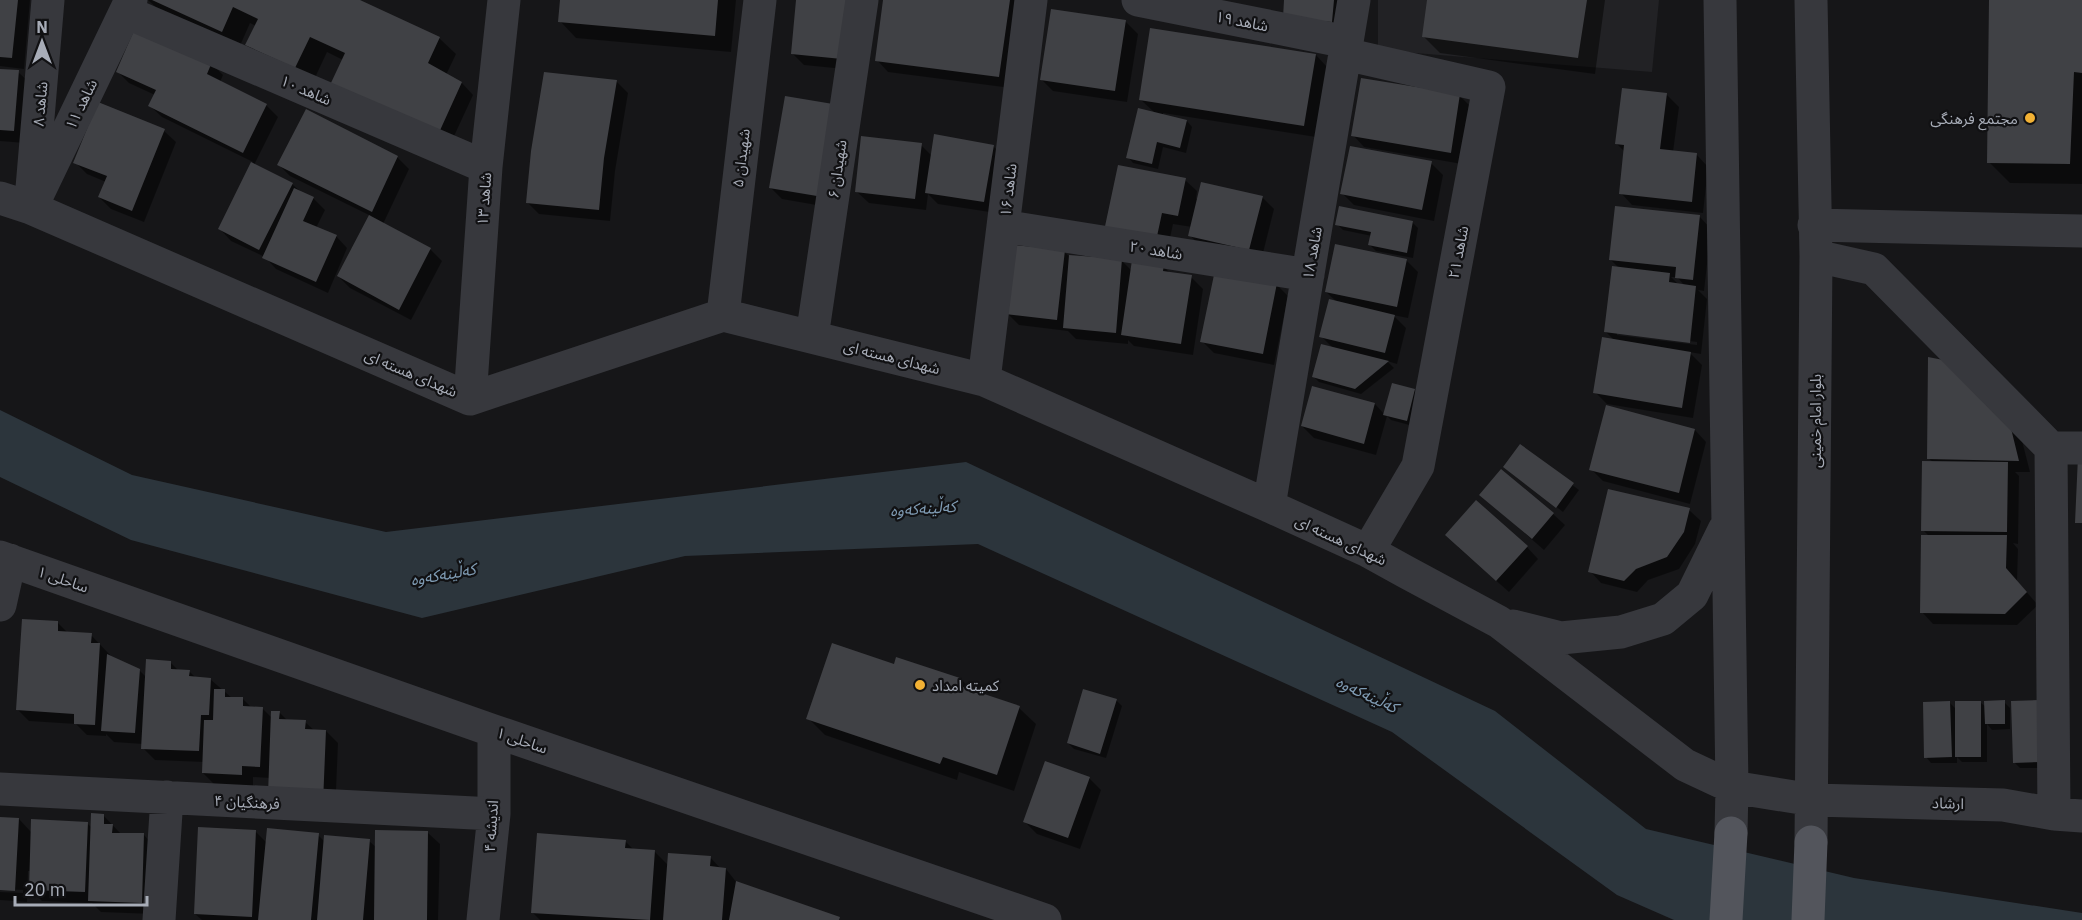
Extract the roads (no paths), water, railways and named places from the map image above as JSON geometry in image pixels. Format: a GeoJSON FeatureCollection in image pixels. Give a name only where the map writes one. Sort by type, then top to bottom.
{"type":"FeatureCollection","features":[{"type":"Feature","properties":{"kind":"main road"},"geometry":{"type":"LineString","coordinates":[[1726,920],[1731,833]]}},
{"type":"Feature","properties":{"kind":"main road"},"geometry":{"type":"LineString","coordinates":[[1808,920],[1811,842]]}},
{"type":"Feature","properties":{"kind":"street","name":"شاهد ۸"},"geometry":{"type":"LineString","coordinates":[[31,208],[48,0]]}},
{"type":"Feature","properties":{"kind":"street","name":"شاهد ۱۳"},"geometry":{"type":"LineString","coordinates":[[470,399],[486,167],[503,0]]}},
{"type":"Feature","properties":{"kind":"street","name":"شهیدان ۵"},"geometry":{"type":"LineString","coordinates":[[723,315],[760,0]]}},
{"type":"Feature","properties":{"kind":"street","name":"شهیدان ۶"},"geometry":{"type":"LineString","coordinates":[[812,337],[862,0]]}},
{"type":"Feature","properties":{"kind":"street","name":"شاهد ۱۶"},"geometry":{"type":"LineString","coordinates":[[984,380],[1031,0]]}},
{"type":"Feature","properties":{"kind":"street","name":"شاهد ۱۹"},"geometry":{"type":"LineString","coordinates":[[1138,0],[1346,48]]}},
{"type":"Feature","properties":{"kind":"street","name":"شاهد ۱۸"},"geometry":{"type":"LineString","coordinates":[[1269,506],[1354,0]]}},
{"type":"Feature","properties":{"kind":"street"},"geometry":{"type":"LineString","coordinates":[[1720,0],[1731,833]]}},
{"type":"Feature","properties":{"kind":"street","name":"بلوار امام خمینی"},"geometry":{"type":"LineString","coordinates":[[1810,0],[1815,241],[1811,842]]}},
{"type":"Feature","properties":{"kind":"street","name":"شاهد ۱۱"},"geometry":{"type":"LineString","coordinates":[[31,208],[128,6]]}},
{"type":"Feature","properties":{"kind":"street","name":"شاهد ۱۰"},"geometry":{"type":"LineString","coordinates":[[128,6],[486,167]]}},
{"type":"Feature","properties":{"kind":"street","name":"شاهد ۲۱"},"geometry":{"type":"LineString","coordinates":[[1346,48],[1490,87],[1418,466],[1368,551]]}},
{"type":"Feature","properties":{"kind":"street","name":"شهدای هسته ای"},"geometry":{"type":"LineString","coordinates":[[0,198],[31,208],[470,399],[723,315],[984,380],[1368,551],[1499,622],[1685,765],[1732,787]]}},
{"type":"Feature","properties":{"kind":"street","name":"شاهد ۲۰"},"geometry":{"type":"LineString","coordinates":[[1004,226],[1308,275]]}},
{"type":"Feature","properties":{"kind":"street"},"geometry":{"type":"LineString","coordinates":[[1815,241],[2082,231]]}},
{"type":"Feature","properties":{"kind":"street"},"geometry":{"type":"LineString","coordinates":[[1815,241],[1874,269],[2067,448],[2068,815]]}},
{"type":"Feature","properties":{"kind":"street"},"geometry":{"type":"LineString","coordinates":[[1499,622],[1561,638],[1622,632],[1663,619],[1692,595],[1727,523]]}},
{"type":"Feature","properties":{"kind":"street"},"geometry":{"type":"LineString","coordinates":[[0,605],[5,558]]}},
{"type":"Feature","properties":{"kind":"street","name":"ساحلی ۱"},"geometry":{"type":"LineString","coordinates":[[5,558],[494,731],[1045,920]]}},
{"type":"Feature","properties":{"kind":"street","name":"اندیشه ۴"},"geometry":{"type":"LineString","coordinates":[[483,920],[494,814],[494,731]]}},
{"type":"Feature","properties":{"kind":"street","name":"ارشاد"},"geometry":{"type":"LineString","coordinates":[[1732,787],[1812,800],[2003,805],[2068,815]]}},
{"type":"Feature","properties":{"kind":"street","name":"فرهنگیان ۴"},"geometry":{"type":"LineString","coordinates":[[0,789],[494,814]]}},
{"type":"Feature","properties":{"kind":"street"},"geometry":{"type":"LineString","coordinates":[[159,920],[167,798]]}},
{"type":"Feature","properties":{"kind":"water","name":"کەڵینەکەوە"},"geometry":{"type":"Polygon","coordinates":[[[0,410],[132,475],[386,532],[966,462],[1495,711],[1646,829],[1854,878],[2082,913],[2082,920],[1674,920],[1617,895],[1392,732],[978,544],[685,556],[422,618],[131,540],[0,477],[0,410]]]}},
{"type":"Feature","properties":{"kind":"place","name":"مجتمع فرهنگی"},"geometry":{"type":"Point","coordinates":[2030,118]}},
{"type":"Feature","properties":{"kind":"place","name":"کمیته امداد"},"geometry":{"type":"Point","coordinates":[920,685]}}]}
